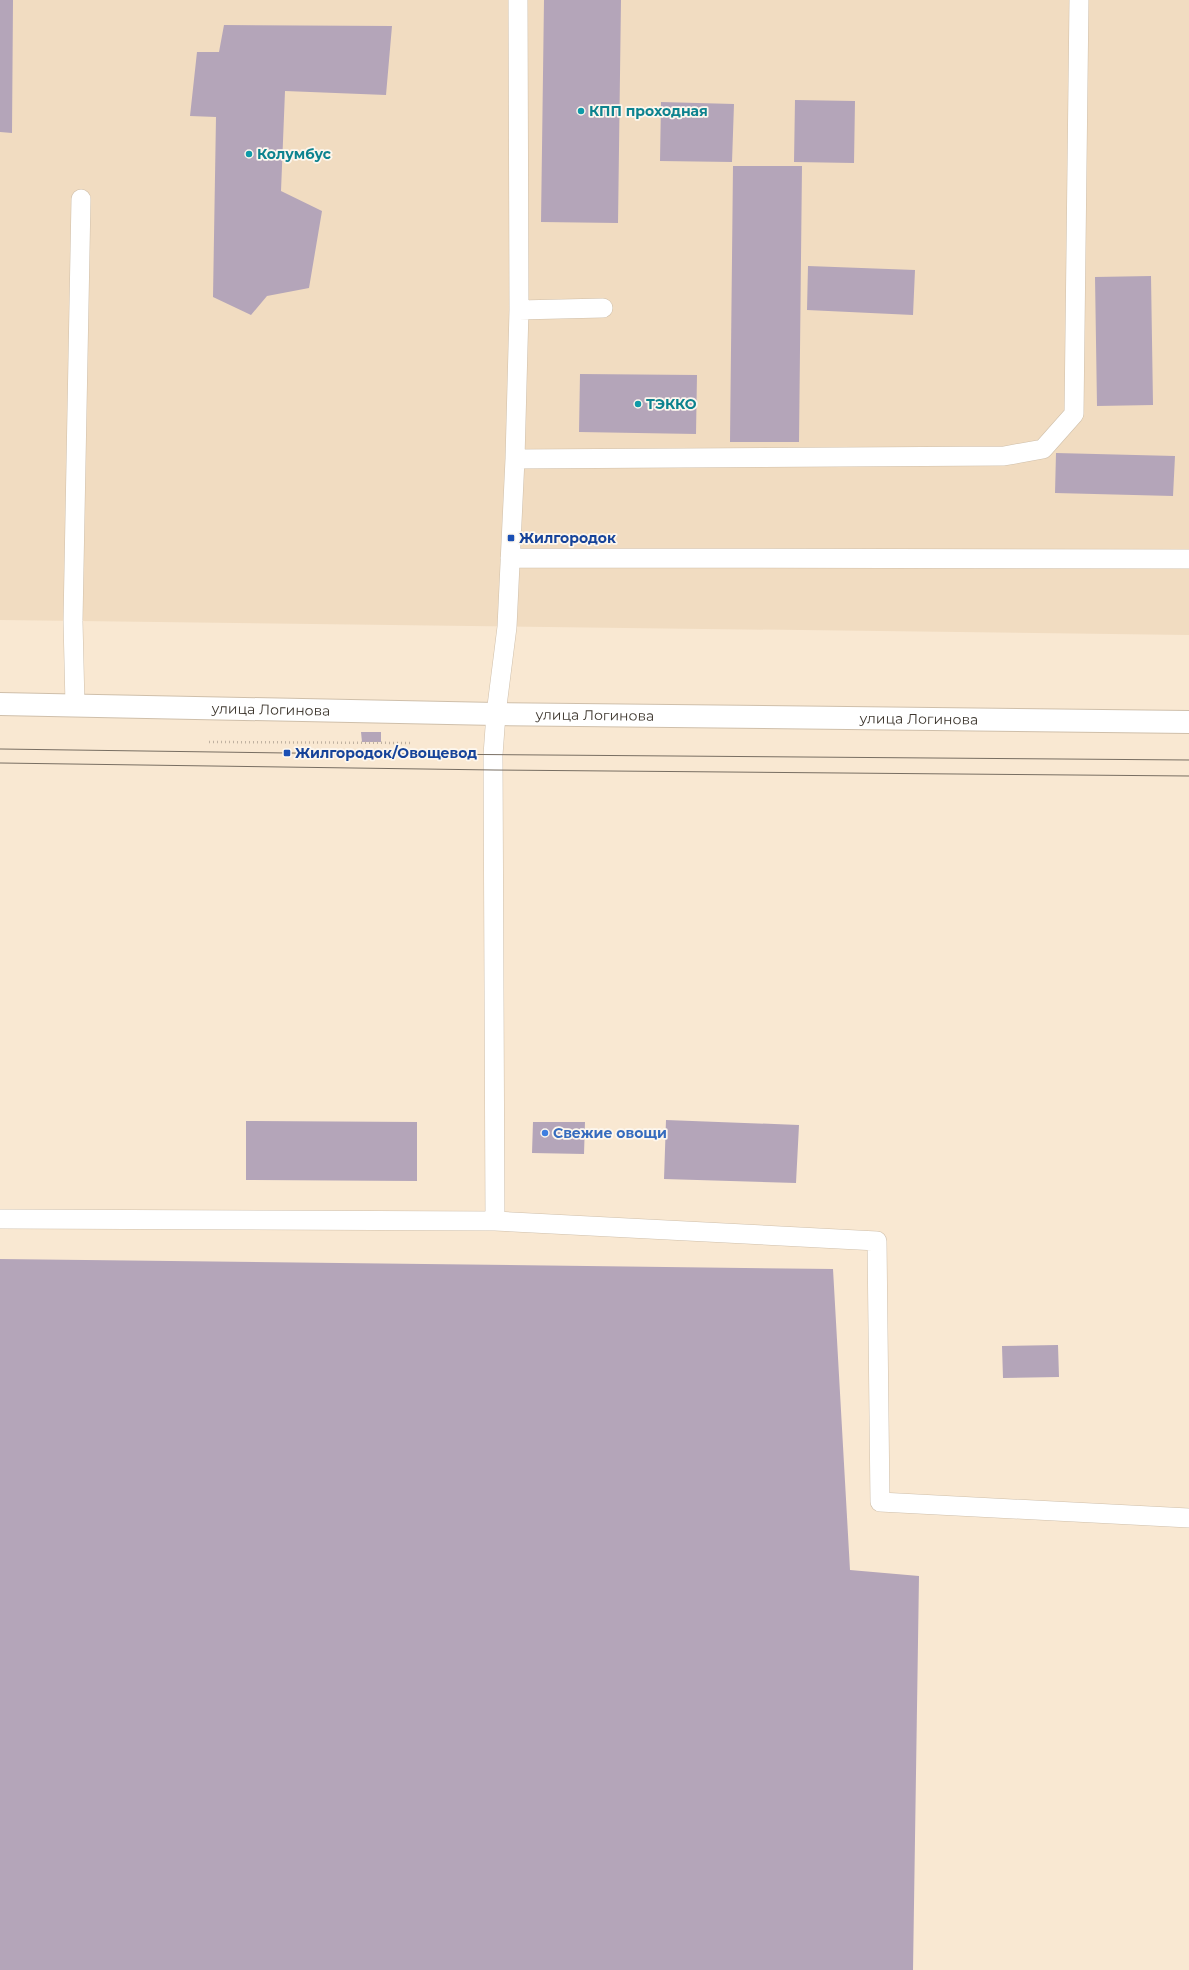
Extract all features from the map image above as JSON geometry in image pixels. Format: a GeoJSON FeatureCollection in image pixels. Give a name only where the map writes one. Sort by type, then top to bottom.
{"type":"FeatureCollection","features":[{"type":"Feature","properties":{"kind":"street","name":"улица Логинова"},"geometry":{"type":"LineString","coordinates":[[0,704],[496,714],[1189,722]]}},
{"type":"Feature","properties":{"kind":"lane"},"geometry":{"type":"LineString","coordinates":[[494,1221],[493,755],[496,714],[507,627],[516,459],[519,310],[518,0]]}},
{"type":"Feature","properties":{"kind":"lane"},"geometry":{"type":"LineString","coordinates":[[516,459],[1004,456],[1043,449],[1074,414],[1079,0]]}},
{"type":"Feature","properties":{"kind":"lane"},"geometry":{"type":"LineString","coordinates":[[75,705],[73,621],[81,199]]}},
{"type":"Feature","properties":{"kind":"lane"},"geometry":{"type":"LineString","coordinates":[[519,310],[603,308]]}},
{"type":"Feature","properties":{"kind":"lane"},"geometry":{"type":"LineString","coordinates":[[510,558],[1189,559]]}},
{"type":"Feature","properties":{"kind":"lane"},"geometry":{"type":"LineString","coordinates":[[0,1219],[494,1221],[878,1241],[880,1502],[1189,1518]]}},
{"type":"Feature","properties":{"kind":"path"},"geometry":{"type":"LineString","coordinates":[[209,742],[413,743]]}},
{"type":"Feature","properties":{"kind":"shaded area"},"geometry":{"type":"Polygon","coordinates":[[[0,0],[1189,0],[1189,635],[0,620],[0,0]]]}},
{"type":"Feature","properties":{"kind":"building"},"geometry":{"type":"Polygon","coordinates":[[[0,0],[13,0],[12,133],[0,132],[0,0]]]}},
{"type":"Feature","properties":{"kind":"building","name":"КПП проходная"},"geometry":{"type":"Polygon","coordinates":[[[544,0],[621,0],[618,223],[541,222],[544,0]]]}},
{"type":"Feature","properties":{"kind":"building","name":"Колумбус"},"geometry":{"type":"Polygon","coordinates":[[[224,25],[392,26],[386,95],[285,91],[281,191],[322,211],[309,288],[267,296],[251,315],[213,297],[216,117],[190,116],[197,52],[219,52],[224,25]]]}},
{"type":"Feature","properties":{"kind":"building"},"geometry":{"type":"Polygon","coordinates":[[[795,100],[855,101],[854,163],[794,162],[795,100]]]}},
{"type":"Feature","properties":{"kind":"building"},"geometry":{"type":"Polygon","coordinates":[[[661,102],[734,104],[732,162],[660,161],[661,102]]]}},
{"type":"Feature","properties":{"kind":"building"},"geometry":{"type":"Polygon","coordinates":[[[733,166],[802,166],[799,442],[730,442],[733,166]]]}},
{"type":"Feature","properties":{"kind":"building"},"geometry":{"type":"Polygon","coordinates":[[[808,266],[915,270],[913,315],[807,310],[808,266]]]}},
{"type":"Feature","properties":{"kind":"building"},"geometry":{"type":"Polygon","coordinates":[[[1151,276],[1153,405],[1097,406],[1095,277],[1151,276]]]}},
{"type":"Feature","properties":{"kind":"building","name":"ТЭККО"},"geometry":{"type":"Polygon","coordinates":[[[580,374],[697,375],[696,434],[579,432],[580,374]]]}},
{"type":"Feature","properties":{"kind":"building"},"geometry":{"type":"Polygon","coordinates":[[[1056,453],[1175,456],[1173,496],[1055,493],[1056,453]]]}},
{"type":"Feature","properties":{"kind":"building"},"geometry":{"type":"Polygon","coordinates":[[[361,732],[381,732],[381,742],[362,742],[361,732]]]}},
{"type":"Feature","properties":{"kind":"building"},"geometry":{"type":"Polygon","coordinates":[[[666,1120],[799,1125],[796,1183],[664,1179],[666,1120]]]}},
{"type":"Feature","properties":{"kind":"building"},"geometry":{"type":"Polygon","coordinates":[[[246,1121],[417,1122],[417,1181],[246,1180],[246,1121]]]}},
{"type":"Feature","properties":{"kind":"building"},"geometry":{"type":"Polygon","coordinates":[[[533,1122],[585,1122],[584,1154],[532,1153],[533,1122]]]}},
{"type":"Feature","properties":{"kind":"building"},"geometry":{"type":"Polygon","coordinates":[[[0,1259],[833,1269],[850,1570],[919,1576],[913,1970],[0,1970],[0,1259]]]}},
{"type":"Feature","properties":{"kind":"building"},"geometry":{"type":"Polygon","coordinates":[[[1058,1345],[1059,1377],[1003,1378],[1002,1346],[1058,1345]]]}},
{"type":"Feature","properties":{"kind":"tram line"},"geometry":{"type":"LineString","coordinates":[[0,749],[287,753],[1189,760]]}},
{"type":"Feature","properties":{"kind":"tram line"},"geometry":{"type":"LineString","coordinates":[[0,763],[494,770],[1189,776]]}},
{"type":"Feature","properties":{"kind":"place","name":"КПП проходная"},"geometry":{"type":"Point","coordinates":[581,111]}},
{"type":"Feature","properties":{"kind":"place","name":"Колумбус"},"geometry":{"type":"Point","coordinates":[249,154]}},
{"type":"Feature","properties":{"kind":"place","name":"ТЭККО"},"geometry":{"type":"Point","coordinates":[638,404]}},
{"type":"Feature","properties":{"kind":"place","name":"Жилгородок"},"geometry":{"type":"Point","coordinates":[511,538]}},
{"type":"Feature","properties":{"kind":"place","name":"Жилгородок/Овощевод"},"geometry":{"type":"Point","coordinates":[287,753]}},
{"type":"Feature","properties":{"kind":"place","name":"Свежие овощи"},"geometry":{"type":"Point","coordinates":[545,1133]}}]}
